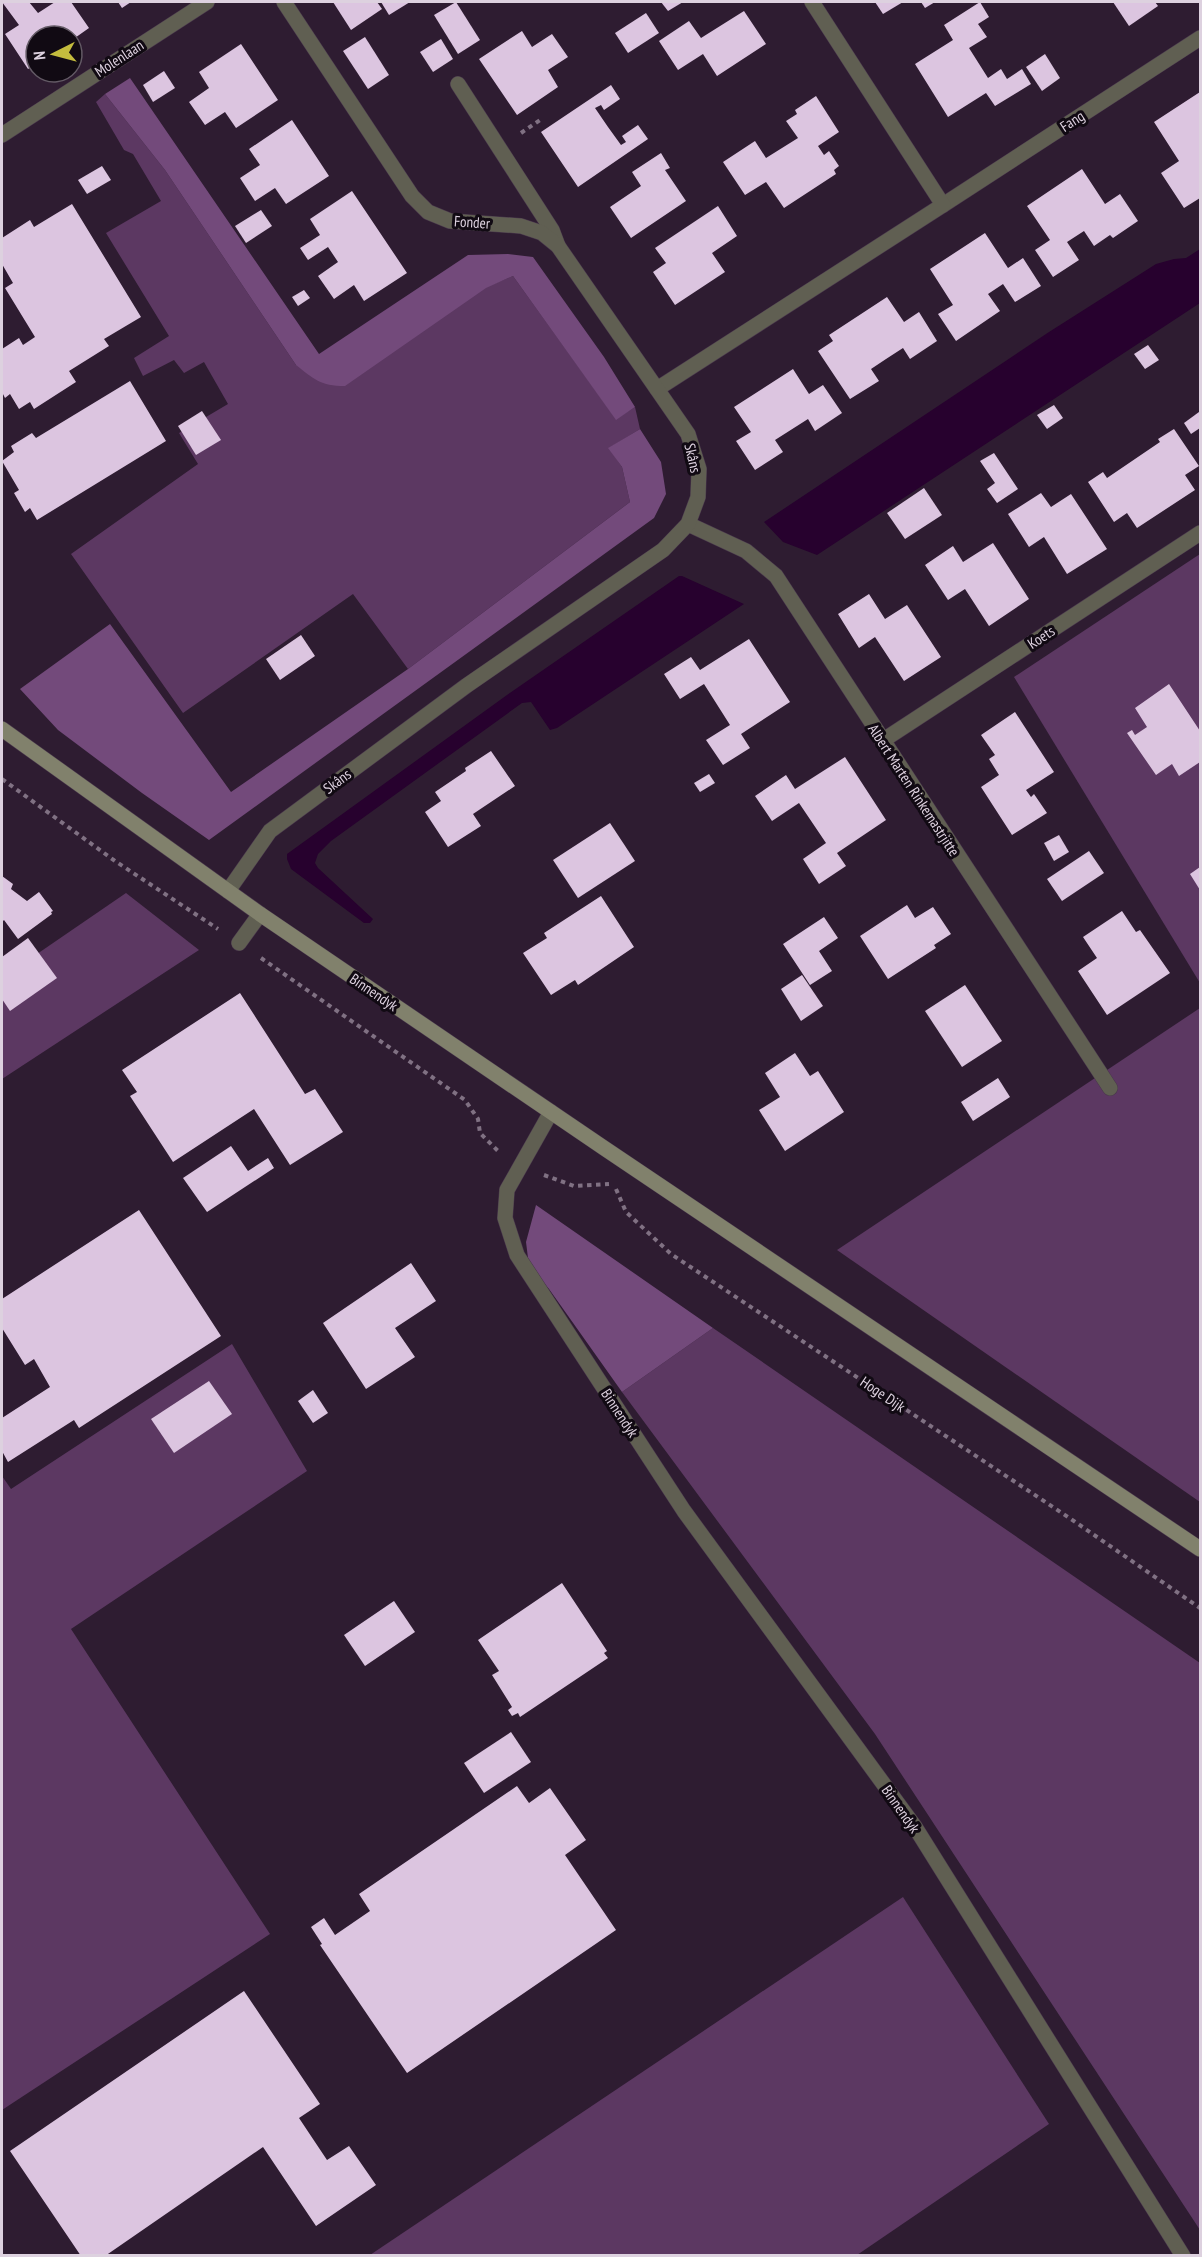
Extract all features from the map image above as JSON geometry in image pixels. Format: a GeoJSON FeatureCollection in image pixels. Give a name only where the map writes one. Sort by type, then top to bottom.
{"type":"FeatureCollection","features":[{"type":"Feature","properties":{"kind":"main road","name":"Binnendyk"},"geometry":{"type":"LineString","coordinates":[[2,729],[260,914],[551,1112]]}},
{"type":"Feature","properties":{"kind":"main road"},"geometry":{"type":"LineString","coordinates":[[551,1112],[1200,1549]]}},
{"type":"Feature","properties":{"kind":"street","name":"Molenlaan"},"geometry":{"type":"LineString","coordinates":[[2,135],[207,2]]}},
{"type":"Feature","properties":{"kind":"street","name":"Fonder"},"geometry":{"type":"LineString","coordinates":[[284,2],[412,196],[428,212],[450,221],[521,226],[542,232],[558,246],[657,389]]}},
{"type":"Feature","properties":{"kind":"street"},"geometry":{"type":"LineString","coordinates":[[657,389],[943,204],[812,2]]}},
{"type":"Feature","properties":{"kind":"street","name":"Fang"},"geometry":{"type":"LineString","coordinates":[[943,204],[1200,38]]}},
{"type":"Feature","properties":{"kind":"street"},"geometry":{"type":"LineString","coordinates":[[458,84],[552,230],[558,246]]}},
{"type":"Feature","properties":{"kind":"street","name":"Skâns"},"geometry":{"type":"LineString","coordinates":[[228,891],[270,831],[466,686],[663,550],[688,524],[698,497],[699,468],[688,434],[657,389]]}},
{"type":"Feature","properties":{"kind":"street","name":"Albert Marten Rinkemastrjitte"},"geometry":{"type":"LineString","coordinates":[[688,524],[746,551],[776,576],[1110,1088]]}},
{"type":"Feature","properties":{"kind":"street","name":"Koets"},"geometry":{"type":"LineString","coordinates":[[882,741],[1200,533]]}},
{"type":"Feature","properties":{"kind":"street"},"geometry":{"type":"LineString","coordinates":[[239,943],[260,914]]}},
{"type":"Feature","properties":{"kind":"street","name":"Binnendyk"},"geometry":{"type":"LineString","coordinates":[[551,1112],[507,1190],[505,1218],[517,1255],[684,1511],[915,1827],[1183,2256]]}},
{"type":"Feature","properties":{"kind":"path"},"geometry":{"type":"LineString","coordinates":[[2,779],[116,861],[239,943],[465,1100],[478,1119],[480,1133],[495,1149],[521,1166],[574,1186],[613,1184]]}},
{"type":"Feature","properties":{"kind":"path","name":"Hoge Dijk"},"geometry":{"type":"LineString","coordinates":[[604,1148],[613,1184],[626,1212],[671,1254],[1068,1517],[1200,1608]]}},
{"type":"Feature","properties":{"kind":"shaded area"},"geometry":{"type":"Polygon","coordinates":[[[130,78],[319,354],[468,255],[508,254],[533,257],[604,357],[635,407],[616,420],[513,276],[486,288],[345,386],[329,385],[313,378],[296,365],[165,170],[105,94],[130,78]]]}},
{"type":"Feature","properties":{"kind":"shaded area"},"geometry":{"type":"Polygon","coordinates":[[[105,94],[165,170],[296,365],[513,276],[616,419],[635,407],[640,429],[609,448],[622,467],[630,502],[408,669],[353,594],[183,713],[71,554],[198,464],[179,433],[228,404],[204,362],[184,373],[174,360],[143,376],[134,358],[169,336],[106,233],[161,201],[133,154],[124,150],[96,102],[105,94]]]}},
{"type":"Feature","properties":{"kind":"shaded area"},"geometry":{"type":"Polygon","coordinates":[[[1200,249],[1200,303],[817,555],[783,542],[764,522],[1049,332],[1156,264],[1186,258],[1200,249]]]}},
{"type":"Feature","properties":{"kind":"shaded area"},"geometry":{"type":"Polygon","coordinates":[[[640,429],[661,462],[666,494],[654,518],[209,840],[58,730],[20,689],[110,624],[231,792],[408,669],[630,502],[622,467],[608,448],[640,429]]]}},
{"type":"Feature","properties":{"kind":"shaded area"},"geometry":{"type":"Polygon","coordinates":[[[1200,554],[1200,983],[1014,677],[1200,554]]]}},
{"type":"Feature","properties":{"kind":"shaded area"},"geometry":{"type":"Polygon","coordinates":[[[679,576],[744,604],[557,728],[550,730],[531,702],[522,703],[331,841],[318,854],[315,863],[318,868],[373,919],[370,923],[364,923],[291,869],[287,854],[507,695],[679,576]]]}},
{"type":"Feature","properties":{"kind":"shaded area"},"geometry":{"type":"Polygon","coordinates":[[[126,893],[199,950],[2,1079],[2,978],[126,893]]]}},
{"type":"Feature","properties":{"kind":"shaded area"},"geometry":{"type":"Polygon","coordinates":[[[1200,1008],[1200,1502],[837,1250],[1200,1008]]]}},
{"type":"Feature","properties":{"kind":"shaded area"},"geometry":{"type":"Polygon","coordinates":[[[536,1205],[713,1328],[622,1392],[549,1289],[529,1266],[526,1242],[536,1205]]]}},
{"type":"Feature","properties":{"kind":"shaded area"},"geometry":{"type":"Polygon","coordinates":[[[713,1328],[1200,1663],[1200,2230],[875,1734],[622,1392],[713,1328]]]}},
{"type":"Feature","properties":{"kind":"shaded area"},"geometry":{"type":"Polygon","coordinates":[[[232,1344],[307,1471],[71,1629],[270,1934],[2,2110],[2,1476],[11,1489],[232,1344]]]}},
{"type":"Feature","properties":{"kind":"shaded area"},"geometry":{"type":"Polygon","coordinates":[[[903,1897],[1049,2124],[857,2255],[370,2255],[903,1897]]]}},
{"type":"Feature","properties":{"kind":"building"},"geometry":{"type":"Polygon","coordinates":[[[2,2],[29,2],[38,13],[55,2],[71,2],[89,28],[84,32],[84,24],[24,24],[24,63],[5,34],[19,25],[2,2]]]}},
{"type":"Feature","properties":{"kind":"building"},"geometry":{"type":"Polygon","coordinates":[[[118,2],[131,2],[122,8],[118,2]]]}},
{"type":"Feature","properties":{"kind":"building"},"geometry":{"type":"Polygon","coordinates":[[[333,2],[377,2],[382,9],[351,30],[333,2]]]}},
{"type":"Feature","properties":{"kind":"building"},"geometry":{"type":"Polygon","coordinates":[[[381,2],[410,2],[389,15],[381,2]]]}},
{"type":"Feature","properties":{"kind":"building"},"geometry":{"type":"Polygon","coordinates":[[[456,2],[480,40],[458,54],[434,15],[456,2]]]}},
{"type":"Feature","properties":{"kind":"building"},"geometry":{"type":"Polygon","coordinates":[[[661,2],[683,2],[668,11],[661,2]]]}},
{"type":"Feature","properties":{"kind":"building"},"geometry":{"type":"Polygon","coordinates":[[[875,2],[903,2],[883,14],[875,2]]]}},
{"type":"Feature","properties":{"kind":"building"},"geometry":{"type":"Polygon","coordinates":[[[921,2],[935,2],[925,8],[921,2]]]}},
{"type":"Feature","properties":{"kind":"building"},"geometry":{"type":"Polygon","coordinates":[[[980,2],[989,17],[978,24],[987,37],[969,48],[988,78],[1001,69],[1007,79],[1022,69],[1031,84],[995,106],[986,93],[948,117],[915,64],[953,40],[944,25],[980,2]]]}},
{"type":"Feature","properties":{"kind":"building"},"geometry":{"type":"Polygon","coordinates":[[[1113,2],[1155,2],[1158,6],[1129,26],[1113,2]]]}},
{"type":"Feature","properties":{"kind":"building"},"geometry":{"type":"Polygon","coordinates":[[[744,11],[766,44],[717,76],[703,54],[678,70],[659,41],[689,21],[701,38],[744,11]]]}},
{"type":"Feature","properties":{"kind":"building"},"geometry":{"type":"Polygon","coordinates":[[[646,13],[659,33],[628,53],[615,33],[646,13]]]}},
{"type":"Feature","properties":{"kind":"building"},"geometry":{"type":"Polygon","coordinates":[[[522,31],[532,47],[552,34],[568,57],[548,70],[558,87],[517,115],[479,59],[522,31]]]}},
{"type":"Feature","properties":{"kind":"building"},"geometry":{"type":"Polygon","coordinates":[[[365,37],[389,75],[368,89],[343,51],[365,37]]]}},
{"type":"Feature","properties":{"kind":"building"},"geometry":{"type":"Polygon","coordinates":[[[441,39],[453,59],[433,72],[420,52],[441,39]]]}},
{"type":"Feature","properties":{"kind":"building"},"geometry":{"type":"Polygon","coordinates":[[[241,44],[278,100],[236,128],[225,112],[205,125],[189,102],[209,88],[199,72],[241,44]]]}},
{"type":"Feature","properties":{"kind":"building"},"geometry":{"type":"Polygon","coordinates":[[[1045,54],[1060,78],[1042,91],[1026,67],[1045,54]]]}},
{"type":"Feature","properties":{"kind":"building"},"geometry":{"type":"Polygon","coordinates":[[[164,71],[175,88],[153,102],[143,85],[164,71]]]}},
{"type":"Feature","properties":{"kind":"building"},"geometry":{"type":"Polygon","coordinates":[[[611,85],[620,99],[604,110],[601,105],[595,108],[608,127],[621,145],[626,142],[622,136],[638,125],[648,139],[578,187],[541,132],[611,85]]]}},
{"type":"Feature","properties":{"kind":"building"},"geometry":{"type":"Polygon","coordinates":[[[1200,92],[1200,198],[1184,208],[1161,173],[1179,161],[1154,122],[1200,92]]]}},
{"type":"Feature","properties":{"kind":"building"},"geometry":{"type":"Polygon","coordinates":[[[816,96],[839,132],[818,146],[824,155],[829,151],[839,166],[834,170],[836,174],[784,208],[766,182],[745,195],[723,162],[755,141],[766,158],[798,138],[786,121],[797,114],[795,110],[816,96]]]}},
{"type":"Feature","properties":{"kind":"building"},"geometry":{"type":"Polygon","coordinates":[[[292,120],[329,176],[286,204],[275,188],[255,201],[240,178],[260,165],[249,149],[292,120]]]}},
{"type":"Feature","properties":{"kind":"building"},"geometry":{"type":"Polygon","coordinates":[[[661,153],[670,168],[665,170],[686,201],[631,238],[610,207],[641,186],[632,172],[661,153]]]}},
{"type":"Feature","properties":{"kind":"building"},"geometry":{"type":"Polygon","coordinates":[[[102,166],[111,180],[87,194],[78,180],[102,166]]]}},
{"type":"Feature","properties":{"kind":"building"},"geometry":{"type":"Polygon","coordinates":[[[1082,169],[1105,204],[1120,194],[1138,221],[1113,238],[1110,235],[1094,246],[1084,231],[1067,242],[1079,260],[1053,277],[1035,250],[1050,240],[1027,206],[1082,169]]]}},
{"type":"Feature","properties":{"kind":"building"},"geometry":{"type":"Polygon","coordinates":[[[352,191],[407,273],[364,301],[354,285],[334,299],[318,276],[338,262],[328,247],[308,260],[300,248],[320,235],[310,219],[352,191]]]}},
{"type":"Feature","properties":{"kind":"building"},"geometry":{"type":"Polygon","coordinates":[[[72,204],[141,317],[104,339],[109,346],[69,371],[76,382],[34,409],[30,402],[19,409],[10,394],[5,398],[2,392],[2,349],[19,338],[23,345],[35,337],[5,288],[13,283],[2,264],[2,238],[30,220],[34,227],[72,204]]]}},
{"type":"Feature","properties":{"kind":"building"},"geometry":{"type":"Polygon","coordinates":[[[718,206],[737,236],[712,253],[725,272],[675,305],[653,272],[666,263],[655,248],[718,206]]]}},
{"type":"Feature","properties":{"kind":"building"},"geometry":{"type":"Polygon","coordinates":[[[261,210],[272,226],[246,243],[235,226],[261,210]]]}},
{"type":"Feature","properties":{"kind":"building"},"geometry":{"type":"Polygon","coordinates":[[[985,233],[1008,268],[1023,258],[1041,286],[1015,302],[1003,284],[988,294],[1000,311],[956,341],[938,314],[953,305],[930,269],[985,233]]]}},
{"type":"Feature","properties":{"kind":"building"},"geometry":{"type":"Polygon","coordinates":[[[304,290],[310,298],[298,306],[292,297],[304,290]]]}},
{"type":"Feature","properties":{"kind":"building"},"geometry":{"type":"Polygon","coordinates":[[[887,297],[904,322],[919,312],[937,341],[910,359],[903,348],[871,369],[879,381],[850,399],[818,351],[833,341],[829,335],[887,297]]]}},
{"type":"Feature","properties":{"kind":"building"},"geometry":{"type":"Polygon","coordinates":[[[1148,345],[1159,360],[1145,369],[1134,354],[1148,345]]]}},
{"type":"Feature","properties":{"kind":"building"},"geometry":{"type":"Polygon","coordinates":[[[793,369],[809,394],[823,385],[842,413],[815,431],[808,419],[775,440],[783,452],[755,470],[736,441],[751,432],[734,407],[793,369]]]}},
{"type":"Feature","properties":{"kind":"building"},"geometry":{"type":"Polygon","coordinates":[[[130,381],[166,441],[37,520],[30,508],[25,512],[14,493],[19,490],[2,461],[14,452],[11,446],[32,433],[36,438],[130,381]]]}},
{"type":"Feature","properties":{"kind":"building"},"geometry":{"type":"Polygon","coordinates":[[[1054,405],[1063,418],[1047,429],[1037,415],[1054,405]]]}},
{"type":"Feature","properties":{"kind":"building"},"geometry":{"type":"Polygon","coordinates":[[[202,411],[221,440],[196,455],[178,426],[202,411]]]}},
{"type":"Feature","properties":{"kind":"building"},"geometry":{"type":"Polygon","coordinates":[[[1199,412],[1200,428],[1191,434],[1184,423],[1199,412]]]}},
{"type":"Feature","properties":{"kind":"building"},"geometry":{"type":"Polygon","coordinates":[[[1174,429],[1199,466],[1185,475],[1195,490],[1137,528],[1127,513],[1114,522],[1088,482],[1103,472],[1107,478],[1160,442],[1158,439],[1174,429]]]}},
{"type":"Feature","properties":{"kind":"building"},"geometry":{"type":"Polygon","coordinates":[[[994,453],[1018,489],[997,503],[987,489],[995,483],[980,461],[994,453]]]}},
{"type":"Feature","properties":{"kind":"building"},"geometry":{"type":"Polygon","coordinates":[[[924,488],[942,515],[905,539],[887,513],[924,488]]]}},
{"type":"Feature","properties":{"kind":"building"},"geometry":{"type":"Polygon","coordinates":[[[1041,493],[1051,507],[1071,494],[1107,549],[1067,574],[1044,537],[1029,547],[1008,514],[1041,493]]]}},
{"type":"Feature","properties":{"kind":"building"},"geometry":{"type":"Polygon","coordinates":[[[993,543],[1029,599],[989,626],[965,589],[948,600],[925,565],[953,546],[963,562],[993,543]]]}},
{"type":"Feature","properties":{"kind":"building"},"geometry":{"type":"Polygon","coordinates":[[[869,594],[885,619],[907,605],[941,657],[904,681],[875,637],[859,648],[838,614],[869,594]]]}},
{"type":"Feature","properties":{"kind":"building"},"geometry":{"type":"Polygon","coordinates":[[[301,635],[315,656],[280,680],[266,659],[301,635]]]}},
{"type":"Feature","properties":{"kind":"building"},"geometry":{"type":"Polygon","coordinates":[[[749,639],[790,702],[741,734],[750,748],[723,765],[706,740],[730,725],[704,684],[680,699],[664,674],[691,657],[700,670],[749,639]]]}},
{"type":"Feature","properties":{"kind":"building"},"geometry":{"type":"Polygon","coordinates":[[[1169,684],[1200,731],[1200,762],[1179,776],[1172,764],[1156,775],[1127,733],[1132,730],[1135,735],[1147,727],[1135,708],[1169,684]]]}},
{"type":"Feature","properties":{"kind":"building"},"geometry":{"type":"Polygon","coordinates":[[[1015,712],[1054,772],[1026,790],[1031,797],[1034,794],[1047,813],[1012,835],[981,787],[999,775],[989,759],[995,755],[981,735],[1015,712]]]}},
{"type":"Feature","properties":{"kind":"building"},"geometry":{"type":"Polygon","coordinates":[[[491,751],[515,786],[473,814],[481,826],[448,847],[425,812],[441,801],[435,792],[491,751]]]}},
{"type":"Feature","properties":{"kind":"building"},"geometry":{"type":"Polygon","coordinates":[[[845,757],[886,820],[837,853],[846,866],[819,884],[803,859],[826,843],[799,803],[772,821],[755,796],[786,775],[795,789],[845,757]]]}},
{"type":"Feature","properties":{"kind":"building"},"geometry":{"type":"Polygon","coordinates":[[[709,774],[715,783],[700,792],[694,783],[709,774]]]}},
{"type":"Feature","properties":{"kind":"building"},"geometry":{"type":"Polygon","coordinates":[[[610,823],[635,861],[578,898],[553,860],[610,823]]]}},
{"type":"Feature","properties":{"kind":"building"},"geometry":{"type":"Polygon","coordinates":[[[1059,835],[1069,852],[1054,861],[1044,843],[1059,835]]]}},
{"type":"Feature","properties":{"kind":"building"},"geometry":{"type":"Polygon","coordinates":[[[1089,851],[1104,873],[1062,901],[1047,879],[1089,851]]]}},
{"type":"Feature","properties":{"kind":"building"},"geometry":{"type":"Polygon","coordinates":[[[1200,867],[1200,890],[1190,874],[1200,867]]]}},
{"type":"Feature","properties":{"kind":"building"},"geometry":{"type":"Polygon","coordinates":[[[2,876],[13,884],[11,889],[27,901],[39,892],[53,911],[18,939],[4,920],[2,922],[2,876]]]}},
{"type":"Feature","properties":{"kind":"building"},"geometry":{"type":"Polygon","coordinates":[[[601,896],[634,947],[578,985],[575,980],[551,995],[523,953],[547,938],[544,933],[601,896]]]}},
{"type":"Feature","properties":{"kind":"building"},"geometry":{"type":"Polygon","coordinates":[[[907,905],[915,918],[933,907],[951,934],[934,945],[936,948],[888,979],[860,936],[907,905]]]}},
{"type":"Feature","properties":{"kind":"building"},"geometry":{"type":"Polygon","coordinates":[[[1122,911],[1136,932],[1140,930],[1170,973],[1107,1015],[1078,971],[1097,958],[1083,937],[1122,911]]]}},
{"type":"Feature","properties":{"kind":"building"},"geometry":{"type":"Polygon","coordinates":[[[824,917],[838,938],[819,951],[832,971],[810,985],[783,944],[824,917]]]}},
{"type":"Feature","properties":{"kind":"building"},"geometry":{"type":"Polygon","coordinates":[[[28,938],[57,978],[10,1011],[2,999],[2,957],[28,938]]]}},
{"type":"Feature","properties":{"kind":"building"},"geometry":{"type":"Polygon","coordinates":[[[802,975],[823,1006],[801,1021],[781,989],[802,975]]]}},
{"type":"Feature","properties":{"kind":"building"},"geometry":{"type":"Polygon","coordinates":[[[965,985],[1002,1041],[962,1067],[925,1011],[965,985]]]}},
{"type":"Feature","properties":{"kind":"building"},"geometry":{"type":"Polygon","coordinates":[[[240,993],[305,1094],[315,1089],[343,1132],[290,1165],[254,1109],[173,1162],[130,1096],[137,1092],[122,1070],[240,993]]]}},
{"type":"Feature","properties":{"kind":"building"},"geometry":{"type":"Polygon","coordinates":[[[795,1053],[810,1076],[818,1071],[844,1112],[785,1151],[759,1110],[780,1097],[765,1073],[795,1053]]]}},
{"type":"Feature","properties":{"kind":"building"},"geometry":{"type":"Polygon","coordinates":[[[998,1078],[1010,1097],[973,1121],[961,1102],[998,1078]]]}},
{"type":"Feature","properties":{"kind":"building"},"geometry":{"type":"Polygon","coordinates":[[[231,1146],[248,1171],[268,1158],[274,1168],[207,1212],[183,1178],[231,1146]]]}},
{"type":"Feature","properties":{"kind":"building"},"geometry":{"type":"Polygon","coordinates":[[[139,1210],[221,1336],[79,1428],[74,1420],[8,1462],[2,1451],[2,1418],[50,1387],[34,1359],[25,1365],[2,1328],[2,1299],[139,1210]]]}},
{"type":"Feature","properties":{"kind":"building"},"geometry":{"type":"Polygon","coordinates":[[[411,1263],[436,1301],[395,1328],[415,1357],[366,1389],[323,1323],[411,1263]]]}},
{"type":"Feature","properties":{"kind":"building"},"geometry":{"type":"Polygon","coordinates":[[[209,1381],[232,1414],[174,1453],[151,1419],[209,1381]]]}},
{"type":"Feature","properties":{"kind":"building"},"geometry":{"type":"Polygon","coordinates":[[[313,1390],[328,1413],[313,1423],[298,1401],[313,1390]]]}},
{"type":"Feature","properties":{"kind":"building"},"geometry":{"type":"Polygon","coordinates":[[[562,1583],[607,1651],[604,1653],[608,1658],[520,1717],[518,1713],[512,1716],[508,1710],[512,1707],[492,1675],[499,1671],[478,1640],[562,1583]]]}},
{"type":"Feature","properties":{"kind":"building"},"geometry":{"type":"Polygon","coordinates":[[[394,1601],[415,1632],[365,1666],[344,1635],[394,1601]]]}},
{"type":"Feature","properties":{"kind":"building"},"geometry":{"type":"Polygon","coordinates":[[[511,1732],[531,1762],[484,1793],[464,1763],[511,1732]]]}},
{"type":"Feature","properties":{"kind":"building"},"geometry":{"type":"Polygon","coordinates":[[[517,1786],[529,1803],[550,1788],[586,1840],[565,1855],[616,1930],[407,2073],[320,1945],[322,1944],[311,1927],[324,1918],[335,1935],[370,1911],[359,1894],[517,1786]]]}},
{"type":"Feature","properties":{"kind":"building"},"geometry":{"type":"Polygon","coordinates":[[[244,1991],[320,2104],[299,2118],[327,2160],[349,2146],[376,2185],[316,2226],[263,2147],[105,2256],[81,2256],[10,2151],[244,1991]]]}}]}
